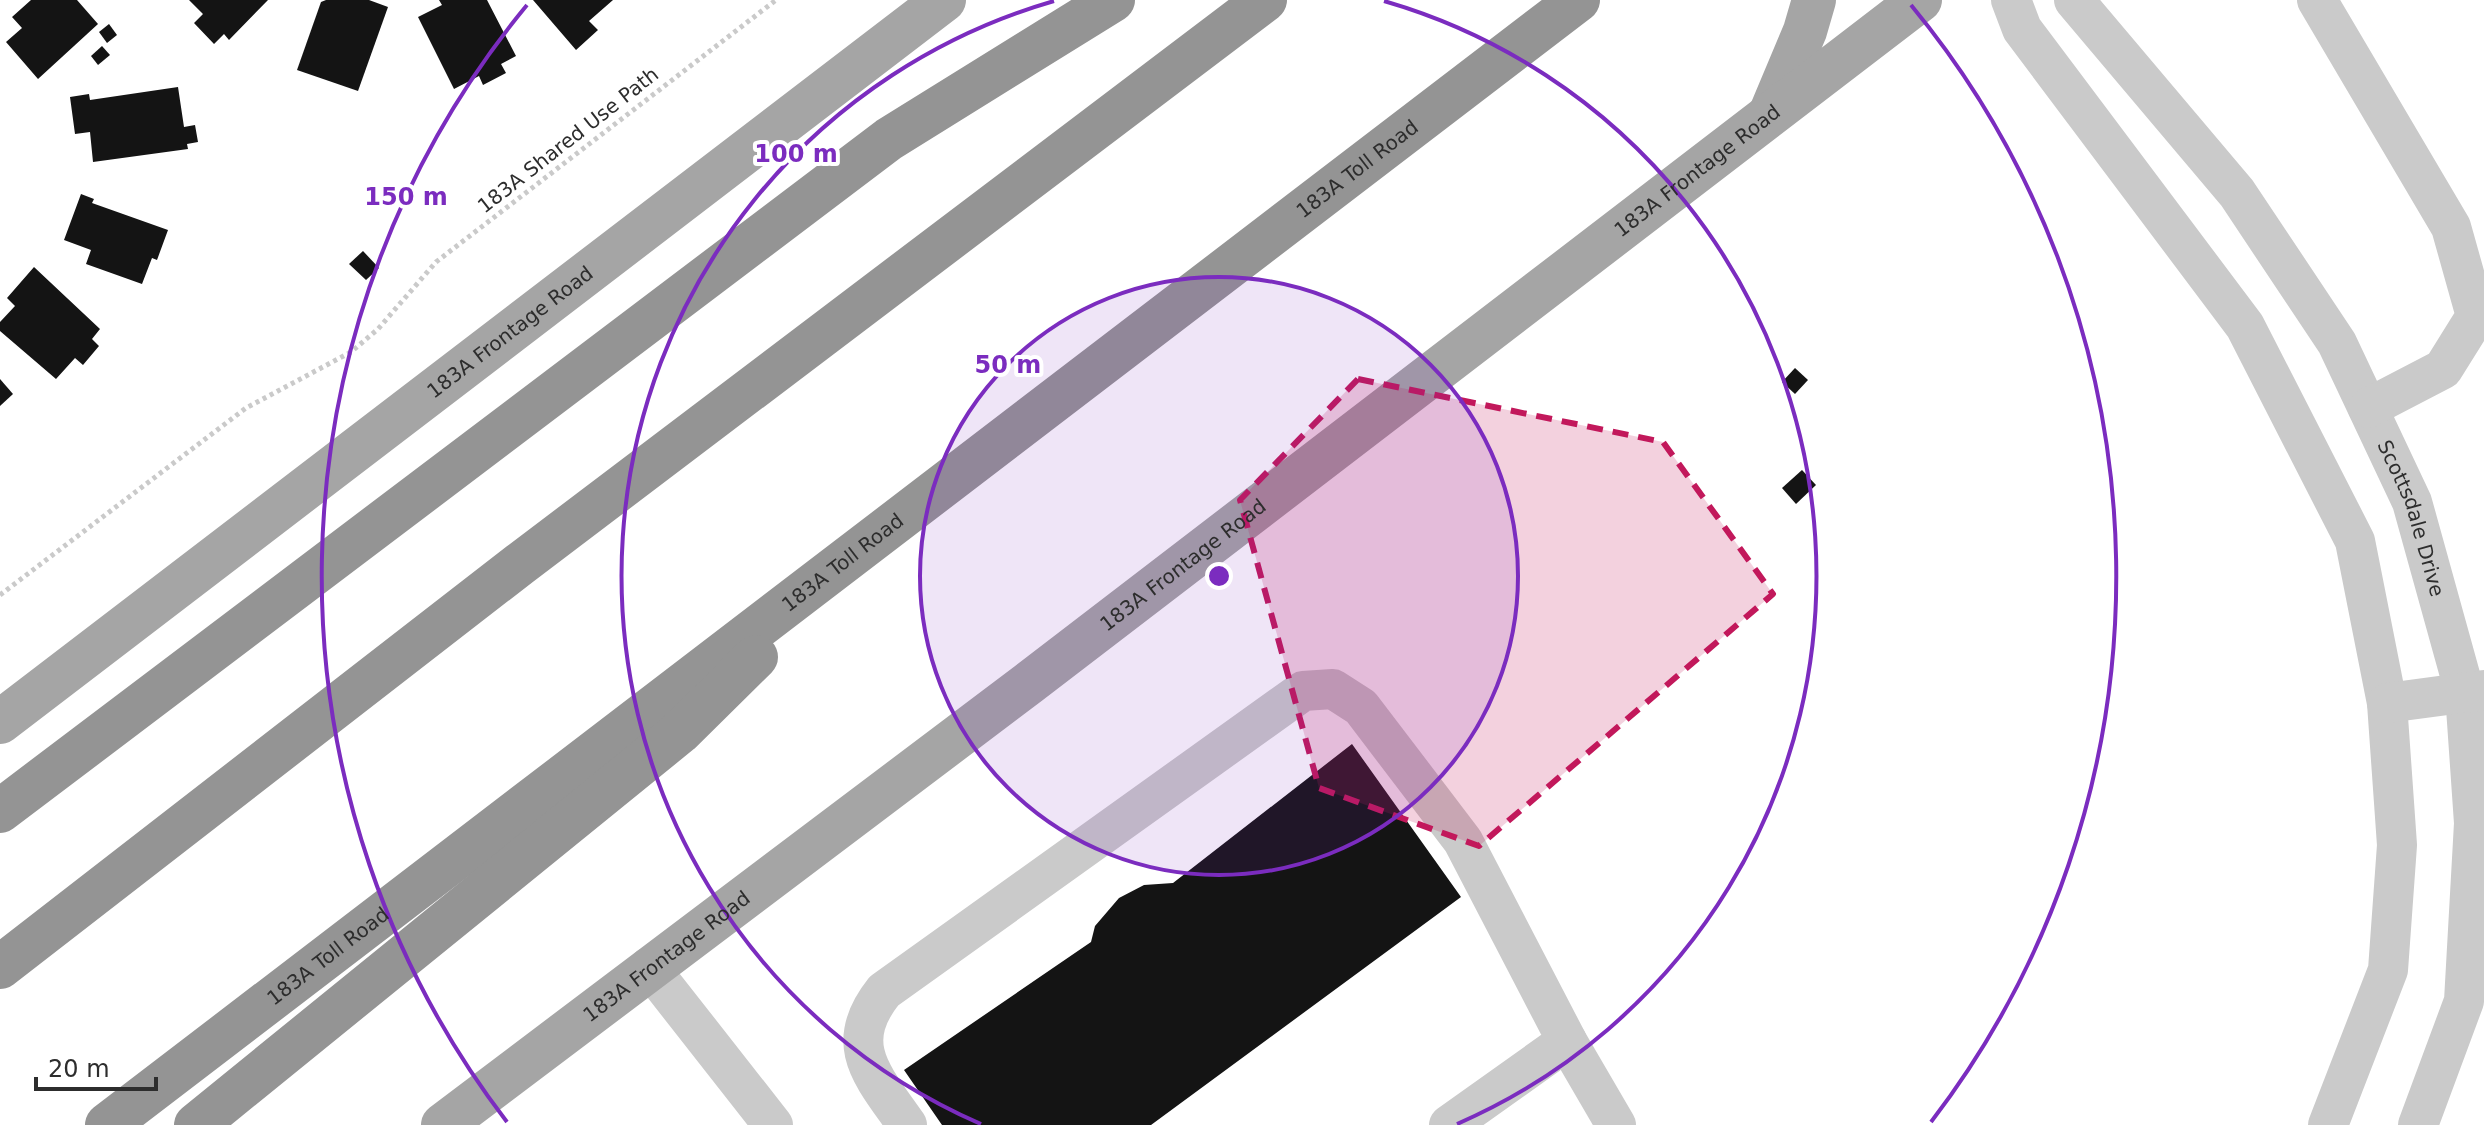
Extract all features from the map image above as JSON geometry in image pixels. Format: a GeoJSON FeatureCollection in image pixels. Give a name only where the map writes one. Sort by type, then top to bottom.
{"type":"FeatureCollection","features":[{"type":"Feature","properties":{"kind":"highway"},"geometry":{"type":"LineString","coordinates":[[0,811],[889,139],[1113,0]]}},
{"type":"Feature","properties":{"kind":"highway"},"geometry":{"type":"LineString","coordinates":[[0,967],[520,564],[1265,0]]}},
{"type":"Feature","properties":{"kind":"highway","name":"183A Toll Road"},"geometry":{"type":"LineString","coordinates":[[107,1125],[1578,0]]}},
{"type":"Feature","properties":{"kind":"highway"},"geometry":{"type":"LineString","coordinates":[[196,1125],[680,732],[892,523]]}},
{"type":"Feature","properties":{"kind":"main road","name":"183A Frontage Road"},"geometry":{"type":"LineString","coordinates":[[0,722],[944,0]]}},
{"type":"Feature","properties":{"kind":"main road"},"geometry":{"type":"LineString","coordinates":[[1770,114],[1805,31],[1814,0]]}},
{"type":"Feature","properties":{"kind":"main road","name":"183A Frontage Road"},"geometry":{"type":"LineString","coordinates":[[443,1125],[1016,692],[1920,0]]}},
{"type":"Feature","properties":{"kind":"street"},"geometry":{"type":"LineString","coordinates":[[2011,0],[2022,29],[2245,326],[2355,541],[2387,703],[2397,845],[2388,970],[2328,1125]]}},
{"type":"Feature","properties":{"kind":"street","name":"Scottsdale Drive"},"geometry":{"type":"LineString","coordinates":[[2074,0],[2237,193],[2337,343],[2412,502],[2474,691],[2474,823],[2464,1001],[2418,1125]]}},
{"type":"Feature","properties":{"kind":"street"},"geometry":{"type":"LineString","coordinates":[[2317,0],[2451,227],[2476,316],[2443,369],[2368,408]]}},
{"type":"Feature","properties":{"kind":"street"},"geometry":{"type":"LineString","coordinates":[[907,1125],[878,1083],[860,1043],[866,1014],[884,991],[1303,691],[1333,689],[1361,707],[1463,841],[1567,1041],[1616,1125]]}},
{"type":"Feature","properties":{"kind":"street"},"geometry":{"type":"LineString","coordinates":[[2387,703],[2474,691]]}},
{"type":"Feature","properties":{"kind":"street"},"geometry":{"type":"LineString","coordinates":[[649,967],[773,1125]]}},
{"type":"Feature","properties":{"kind":"street"},"geometry":{"type":"LineString","coordinates":[[1449,1125],[1567,1041]]}},
{"type":"Feature","properties":{"kind":"path","name":"183A Shared Use Path"},"geometry":{"type":"LineString","coordinates":[[0,595],[246,408],[351,352],[378,329],[436,262],[776,0]]}},
{"type":"Feature","properties":{"kind":"highlighted area"},"geometry":{"type":"Polygon","coordinates":[[[1358,379],[1663,442],[1773,594],[1479,846],[1319,788],[1240,500],[1358,379]]]}},
{"type":"Feature","properties":{"kind":"building"},"geometry":{"type":"Polygon","coordinates":[[[31,0],[77,0],[98,24],[38,79],[6,42],[22,28],[12,17],[31,0]]]}},
{"type":"Feature","properties":{"kind":"building"},"geometry":{"type":"Polygon","coordinates":[[[189,0],[268,0],[229,40],[224,34],[214,44],[194,23],[203,14],[189,0]]]}},
{"type":"Feature","properties":{"kind":"building"},"geometry":{"type":"Polygon","coordinates":[[[369,0],[388,7],[358,91],[297,70],[321,2],[369,0]]]}},
{"type":"Feature","properties":{"kind":"building"},"geometry":{"type":"Polygon","coordinates":[[[439,0],[487,0],[516,56],[501,64],[506,73],[483,85],[479,76],[454,89],[418,17],[442,5],[439,0]]]}},
{"type":"Feature","properties":{"kind":"building"},"geometry":{"type":"Polygon","coordinates":[[[533,0],[613,0],[589,21],[598,30],[576,50],[533,0]]]}},
{"type":"Feature","properties":{"kind":"building"},"geometry":{"type":"Polygon","coordinates":[[[109,24],[117,35],[107,43],[99,32],[109,24]]]}},
{"type":"Feature","properties":{"kind":"building"},"geometry":{"type":"Polygon","coordinates":[[[102,46],[110,55],[98,65],[91,56],[102,46]]]}},
{"type":"Feature","properties":{"kind":"building"},"geometry":{"type":"Polygon","coordinates":[[[178,87],[184,127],[195,125],[198,142],[187,144],[188,149],[93,162],[90,132],[75,134],[70,97],[89,94],[90,100],[178,87]]]}},
{"type":"Feature","properties":{"kind":"building"},"geometry":{"type":"Polygon","coordinates":[[[81,194],[94,199],[92,203],[168,230],[157,260],[152,258],[142,284],[86,264],[91,250],[64,240],[81,194]]]}},
{"type":"Feature","properties":{"kind":"building"},"geometry":{"type":"Polygon","coordinates":[[[363,251],[379,268],[366,280],[349,264],[363,251]]]}},
{"type":"Feature","properties":{"kind":"building"},"geometry":{"type":"Polygon","coordinates":[[[34,267],[100,329],[92,339],[99,346],[83,365],[75,358],[56,379],[0,331],[0,322],[15,306],[7,298],[34,267]]]}},
{"type":"Feature","properties":{"kind":"building"},"geometry":{"type":"Polygon","coordinates":[[[1795,368],[1808,380],[1795,394],[1782,382],[1795,368]]]}},
{"type":"Feature","properties":{"kind":"building"},"geometry":{"type":"Polygon","coordinates":[[[0,379],[13,394],[0,406],[0,379]]]}},
{"type":"Feature","properties":{"kind":"building"},"geometry":{"type":"Polygon","coordinates":[[[1802,470],[1816,485],[1796,504],[1782,488],[1802,470]]]}},
{"type":"Feature","properties":{"kind":"building"},"geometry":{"type":"Polygon","coordinates":[[[1352,744],[1461,897],[1151,1125],[942,1125],[904,1070],[1091,942],[1095,926],[1119,898],[1144,885],[1173,883],[1352,744]]]}}]}
